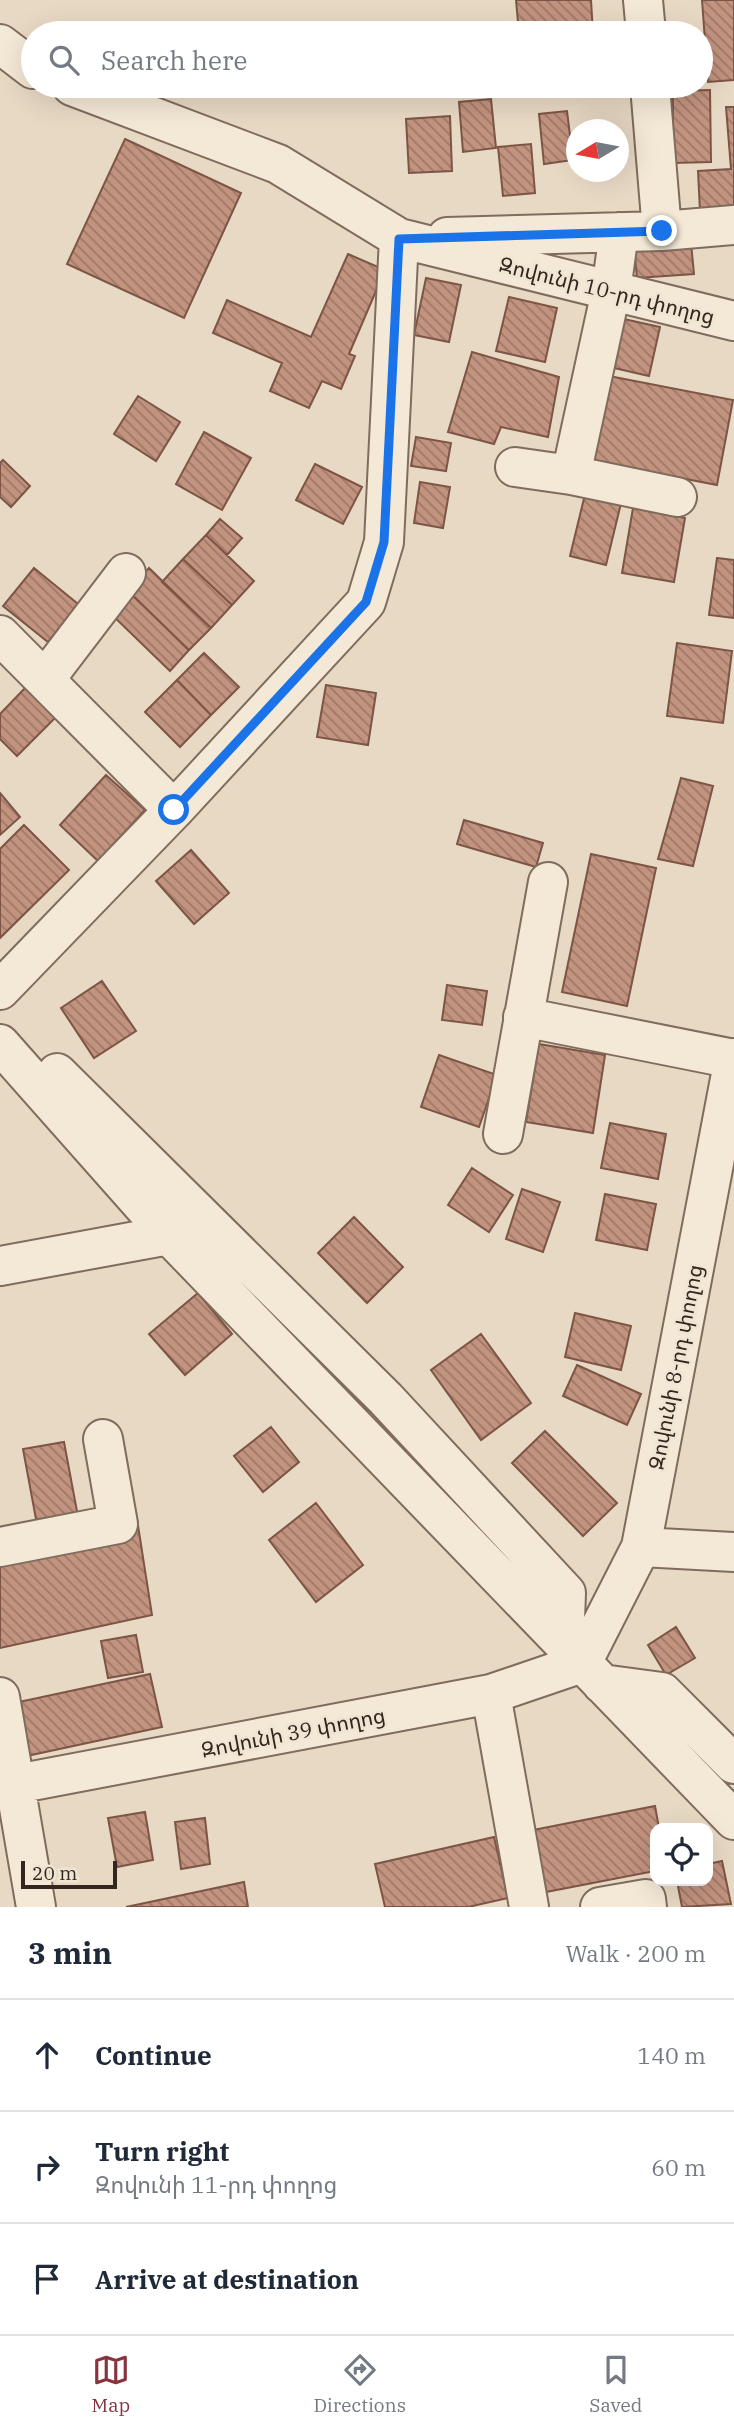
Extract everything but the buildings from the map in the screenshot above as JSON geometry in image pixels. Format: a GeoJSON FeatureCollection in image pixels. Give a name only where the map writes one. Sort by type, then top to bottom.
{"type":"FeatureCollection","features":[{"type":"Feature","properties":{"kind":"street"},"geometry":{"type":"LineString","coordinates":[[643,0],[645,21]]}},
{"type":"Feature","properties":{"kind":"street"},"geometry":{"type":"LineString","coordinates":[[0,44],[21,61]]}},
{"type":"Feature","properties":{"kind":"street"},"geometry":{"type":"LineString","coordinates":[[0,74],[21,72]]}},
{"type":"Feature","properties":{"kind":"street","name":"Զովունի 10-րդ փողոց"},"geometry":{"type":"LineString","coordinates":[[104,98],[278,164],[399,239],[734,321]]}},
{"type":"Feature","properties":{"kind":"street"},"geometry":{"type":"LineString","coordinates":[[651,98],[662,231]]}},
{"type":"Feature","properties":{"kind":"street"},"geometry":{"type":"LineString","coordinates":[[0,989],[174,810],[366,602],[384,542],[399,239],[662,231],[734,225]]}},
{"type":"Feature","properties":{"kind":"street"},"geometry":{"type":"LineString","coordinates":[[571,475],[611,291],[619,232]]}},
{"type":"Feature","properties":{"kind":"street"},"geometry":{"type":"LineString","coordinates":[[515,467],[571,475],[677,497]]}},
{"type":"Feature","properties":{"kind":"street"},"geometry":{"type":"LineString","coordinates":[[46,678],[126,573]]}},
{"type":"Feature","properties":{"kind":"street"},"geometry":{"type":"LineString","coordinates":[[0,635],[46,678],[174,810]]}},
{"type":"Feature","properties":{"kind":"street"},"geometry":{"type":"LineString","coordinates":[[503,1134],[548,883]]}},
{"type":"Feature","properties":{"kind":"street"},"geometry":{"type":"LineString","coordinates":[[523,1017],[734,1058]]}},
{"type":"Feature","properties":{"kind":"street"},"geometry":{"type":"LineString","coordinates":[[0,1027],[20,1037],[386,1399],[566,1593],[583,1664]]}},
{"type":"Feature","properties":{"kind":"street"},"geometry":{"type":"LineString","coordinates":[[0,1044],[169,1235],[734,1820]]}},
{"type":"Feature","properties":{"kind":"street","name":"Զովունի 8-րդ փողոց"},"geometry":{"type":"LineString","coordinates":[[583,1664],[641,1547],[734,1058]]}},
{"type":"Feature","properties":{"kind":"street"},"geometry":{"type":"LineString","coordinates":[[0,1266],[169,1235],[201,1216]]}},
{"type":"Feature","properties":{"kind":"street"},"geometry":{"type":"LineString","coordinates":[[0,1546],[118,1524],[103,1439]]}},
{"type":"Feature","properties":{"kind":"street"},"geometry":{"type":"LineString","coordinates":[[641,1547],[734,1552]]}},
{"type":"Feature","properties":{"kind":"street"},"geometry":{"type":"LineString","coordinates":[[583,1664],[662,1692],[734,1764]]}},
{"type":"Feature","properties":{"kind":"street","name":"Զովունի 39 փողոց"},"geometry":{"type":"LineString","coordinates":[[7,1786],[491,1695],[583,1664]]}},
{"type":"Feature","properties":{"kind":"street"},"geometry":{"type":"LineString","coordinates":[[491,1695],[529,1907]]}},
{"type":"Feature","properties":{"kind":"street"},"geometry":{"type":"LineString","coordinates":[[0,1697],[7,1786],[36,1907]]}},
{"type":"Feature","properties":{"kind":"street"},"geometry":{"type":"LineString","coordinates":[[600,1907],[646,1899],[647,1907]]}},
{"type":"Feature","properties":{"kind":"route"},"geometry":{"type":"LineString","coordinates":[[174,810],[366,602],[384,542],[399,239],[662,231]]}}]}
